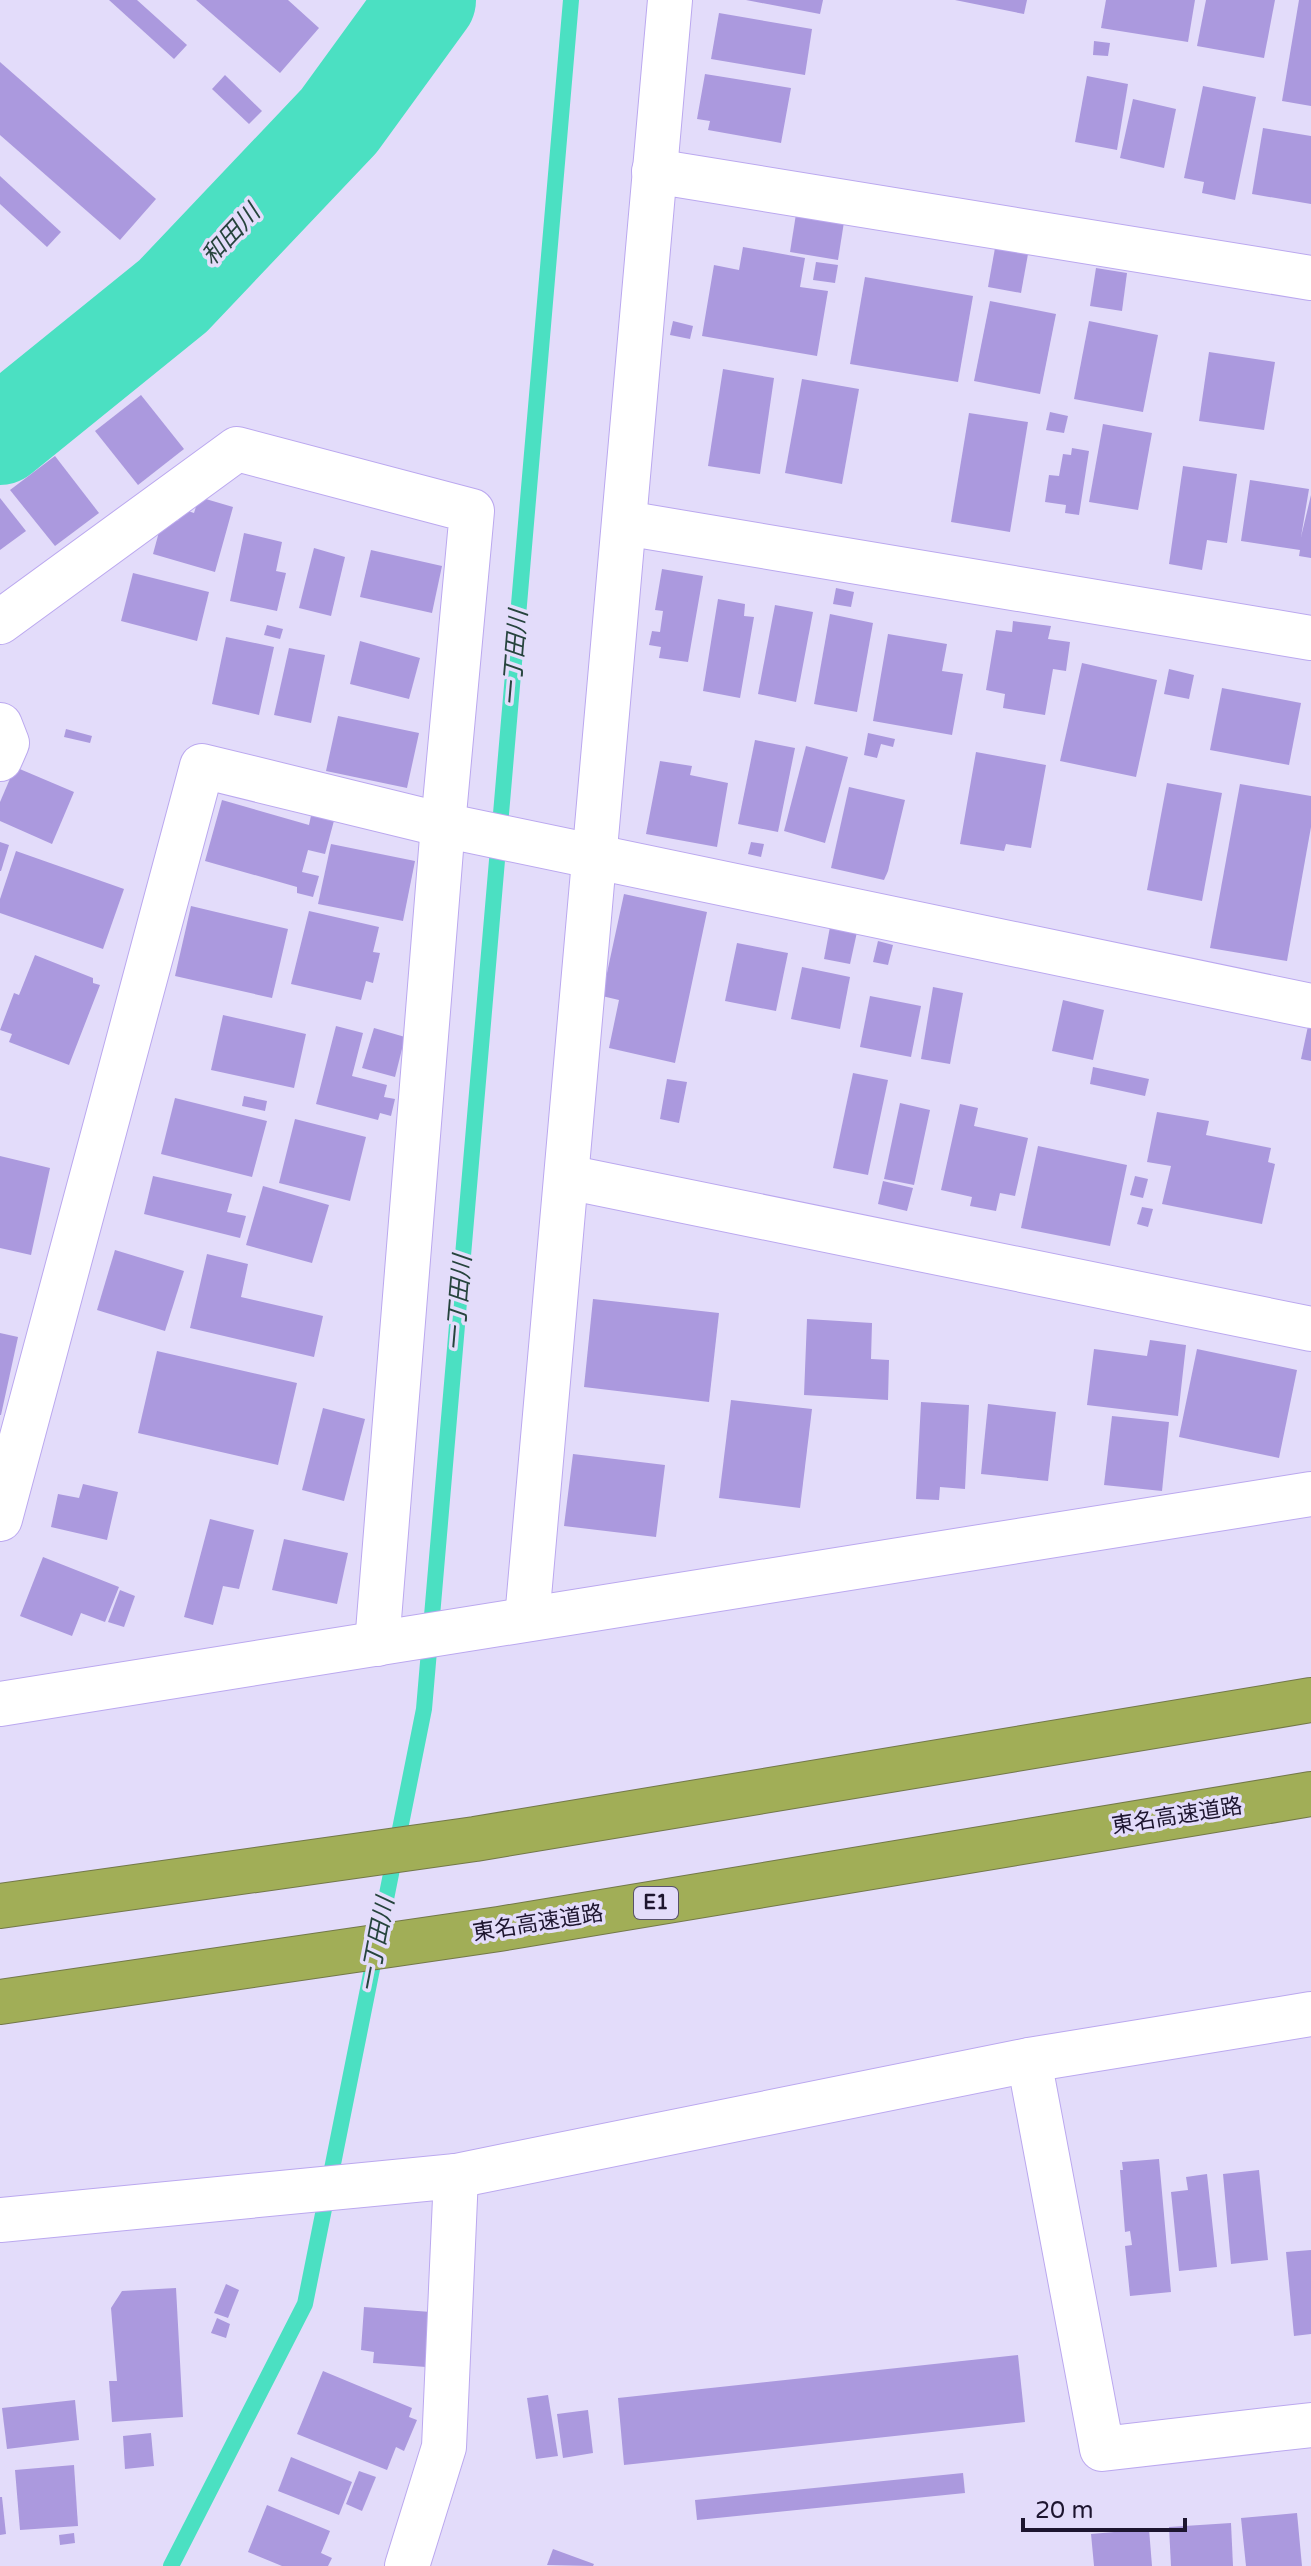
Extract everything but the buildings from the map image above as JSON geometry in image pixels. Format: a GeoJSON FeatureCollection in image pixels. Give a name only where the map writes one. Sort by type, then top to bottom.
{"type":"FeatureCollection","features":[{"type":"Feature","properties":{"kind":"highway"},"geometry":{"type":"LineString","coordinates":[[0,1906],[475,1839],[1311,1700]]}},
{"type":"Feature","properties":{"kind":"highway","name":"東名高速道路"},"geometry":{"type":"LineString","coordinates":[[0,2002],[499,1929],[1311,1794]]}},
{"type":"Feature","properties":{"kind":"street"},"geometry":{"type":"LineString","coordinates":[[527,1619],[670,0]]}},
{"type":"Feature","properties":{"kind":"street"},"geometry":{"type":"LineString","coordinates":[[654,171],[1311,278]]}},
{"type":"Feature","properties":{"kind":"street"},"geometry":{"type":"LineString","coordinates":[[0,622],[237,449],[472,511],[443,825],[377,1644]]}},
{"type":"Feature","properties":{"kind":"street"},"geometry":{"type":"LineString","coordinates":[[625,523],[1311,638]]}},
{"type":"Feature","properties":{"kind":"street"},"geometry":{"type":"LineString","coordinates":[[0,725],[7,743],[0,759]]}},
{"type":"Feature","properties":{"kind":"street"},"geometry":{"type":"LineString","coordinates":[[0,1519],[202,766],[443,825],[1311,1006]]}},
{"type":"Feature","properties":{"kind":"street"},"geometry":{"type":"LineString","coordinates":[[567,1177],[1311,1329]]}},
{"type":"Feature","properties":{"kind":"street"},"geometry":{"type":"LineString","coordinates":[[0,1704],[1310,1489]]}},
{"type":"Feature","properties":{"kind":"street"},"geometry":{"type":"LineString","coordinates":[[0,2220],[456,2176],[1029,2060],[1311,2014]]}},
{"type":"Feature","properties":{"kind":"street"},"geometry":{"type":"LineString","coordinates":[[1029,2060],[1102,2449],[1311,2425]]}},
{"type":"Feature","properties":{"kind":"street"},"geometry":{"type":"LineString","coordinates":[[407,2566],[444,2447],[456,2176]]}},
{"type":"Feature","properties":{"kind":"waterway","name":"和田川"},"geometry":{"type":"LineString","coordinates":[[0,436],[173,296],[339,121],[427,0]]}},
{"type":"Feature","properties":{"kind":"waterway","name":"一丁田川"},"geometry":{"type":"LineString","coordinates":[[171,2566],[305,2304],[424,1709],[571,0]]}}]}
